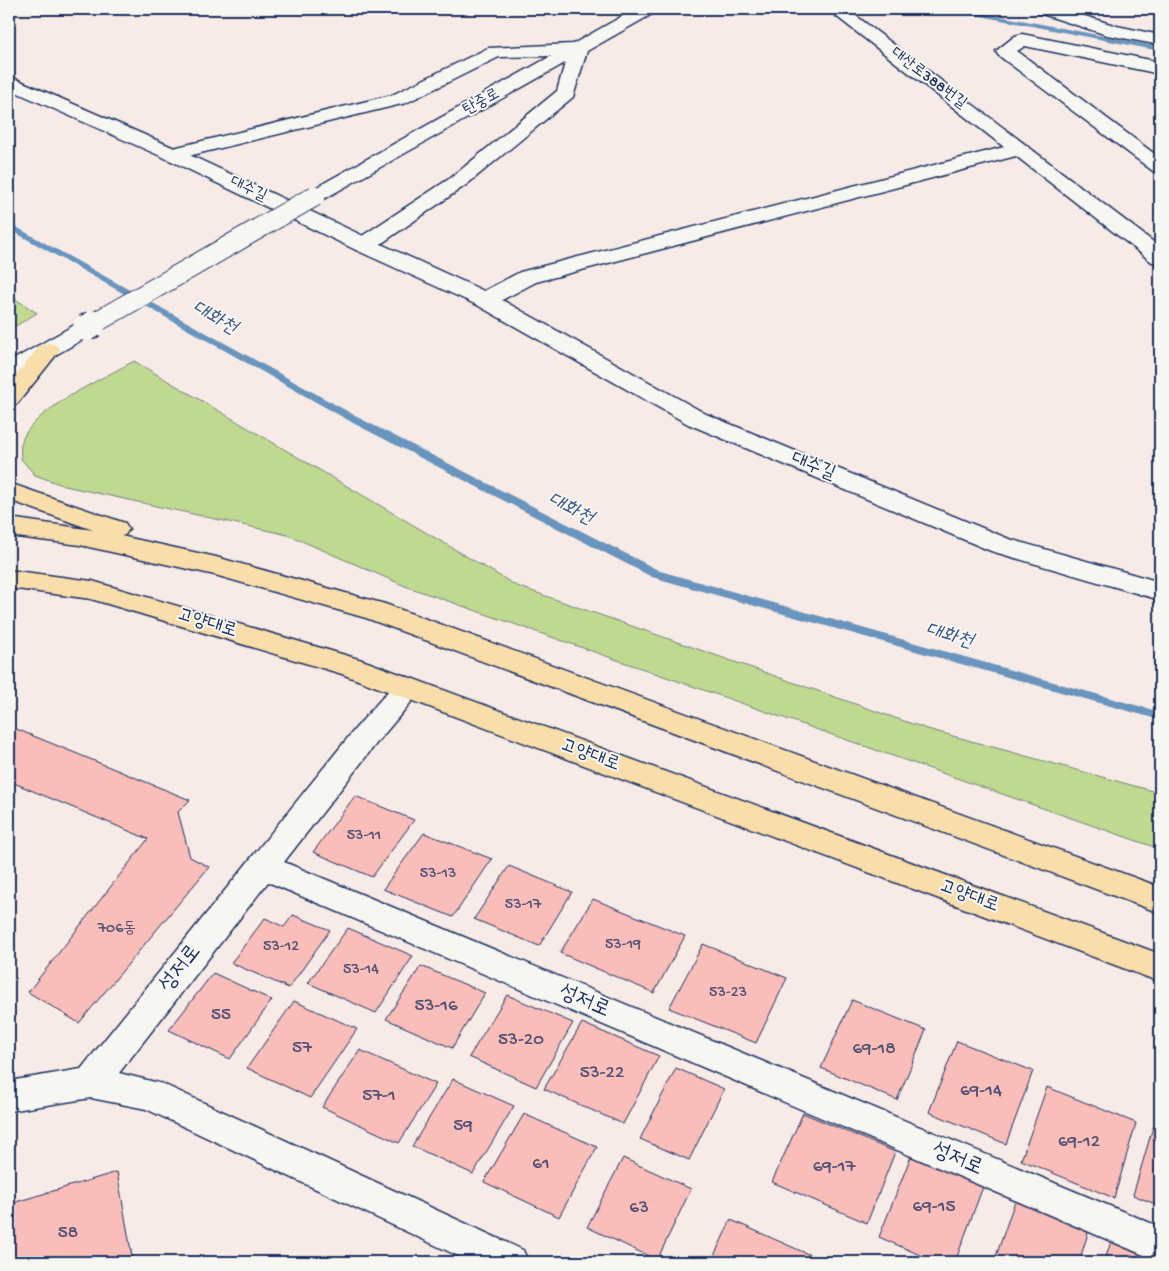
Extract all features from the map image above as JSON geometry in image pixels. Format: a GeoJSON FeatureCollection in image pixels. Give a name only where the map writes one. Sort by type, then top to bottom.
{"type":"FeatureCollection","features":[{"type":"Feature","properties":{"kind":"main road"},"geometry":{"type":"LineString","coordinates":[[9,399],[48,350]]}},
{"type":"Feature","properties":{"kind":"main road"},"geometry":{"type":"LineString","coordinates":[[9,491],[216,566]]}},
{"type":"Feature","properties":{"kind":"main road"},"geometry":{"type":"LineString","coordinates":[[9,527],[80,536],[216,566],[375,612],[1160,900]]}},
{"type":"Feature","properties":{"kind":"main road","name":"고양대로"},"geometry":{"type":"LineString","coordinates":[[9,579],[92,590],[352,667],[1160,968]]}},
{"type":"Feature","properties":{"kind":"street","name":"탄중로"},"geometry":{"type":"LineString","coordinates":[[48,350],[315,196],[648,9]]}},
{"type":"Feature","properties":{"kind":"street","name":"대산로388번길"},"geometry":{"type":"LineString","coordinates":[[836,9],[1020,150]]}},
{"type":"Feature","properties":{"kind":"street"},"geometry":{"type":"LineString","coordinates":[[1045,9],[1113,31],[1160,40]]}},
{"type":"Feature","properties":{"kind":"street"},"geometry":{"type":"LineString","coordinates":[[1160,68],[1022,40],[1005,51],[1160,167]]}},
{"type":"Feature","properties":{"kind":"street"},"geometry":{"type":"LineString","coordinates":[[172,154],[399,99],[495,52],[578,49],[566,94],[459,181],[364,245]]}},
{"type":"Feature","properties":{"kind":"street","name":"대수길"},"geometry":{"type":"LineString","coordinates":[[9,82],[172,154],[485,300],[697,419],[1000,544],[1160,591]]}},
{"type":"Feature","properties":{"kind":"street"},"geometry":{"type":"LineString","coordinates":[[485,300],[528,277],[1020,150],[1160,257]]}},
{"type":"Feature","properties":{"kind":"street"},"geometry":{"type":"LineString","coordinates":[[9,372],[48,350]]}},
{"type":"Feature","properties":{"kind":"street"},"geometry":{"type":"LineString","coordinates":[[262,866],[365,737],[408,688]]}},
{"type":"Feature","properties":{"kind":"street","name":"성저로"},"geometry":{"type":"LineString","coordinates":[[91,1083],[262,866],[1160,1245]]}},
{"type":"Feature","properties":{"kind":"street"},"geometry":{"type":"LineString","coordinates":[[9,1096],[91,1083],[151,1096],[510,1262]]}},
{"type":"Feature","properties":{"kind":"green space"},"geometry":{"type":"Polygon","coordinates":[[[9,295],[37,313],[9,330],[9,295]]]}},
{"type":"Feature","properties":{"kind":"green space"},"geometry":{"type":"Polygon","coordinates":[[[134,361],[517,586],[924,728],[1160,793],[1160,849],[405,586],[288,535],[65,486],[35,475],[21,459],[21,444],[27,432],[38,419],[52,407],[70,396],[134,361]]]}},
{"type":"Feature","properties":{"kind":"building"},"geometry":{"type":"Polygon","coordinates":[[[9,726],[190,800],[178,812],[190,857],[209,867],[79,1023],[28,992],[148,839],[9,781],[9,726]]]}},
{"type":"Feature","properties":{"kind":"building"},"geometry":{"type":"Polygon","coordinates":[[[355,796],[414,820],[372,877],[313,852],[355,796]]]}},
{"type":"Feature","properties":{"kind":"building"},"geometry":{"type":"Polygon","coordinates":[[[424,833],[492,859],[453,917],[383,889],[424,833]]]}},
{"type":"Feature","properties":{"kind":"building"},"geometry":{"type":"Polygon","coordinates":[[[509,866],[572,892],[539,946],[474,919],[509,866]]]}},
{"type":"Feature","properties":{"kind":"building"},"geometry":{"type":"Polygon","coordinates":[[[593,899],[685,936],[654,993],[560,953],[593,899]]]}},
{"type":"Feature","properties":{"kind":"building"},"geometry":{"type":"Polygon","coordinates":[[[293,915],[330,930],[289,988],[231,963],[265,918],[284,927],[293,915]]]}},
{"type":"Feature","properties":{"kind":"building"},"geometry":{"type":"Polygon","coordinates":[[[348,928],[413,956],[376,1013],[308,983],[348,928]]]}},
{"type":"Feature","properties":{"kind":"building"},"geometry":{"type":"Polygon","coordinates":[[[703,944],[787,978],[756,1043],[669,1008],[703,944]]]}},
{"type":"Feature","properties":{"kind":"building"},"geometry":{"type":"Polygon","coordinates":[[[421,966],[485,993],[452,1048],[386,1019],[421,966]]]}},
{"type":"Feature","properties":{"kind":"building"},"geometry":{"type":"Polygon","coordinates":[[[213,973],[272,1000],[230,1059],[169,1030],[213,973]]]}},
{"type":"Feature","properties":{"kind":"building"},"geometry":{"type":"Polygon","coordinates":[[[507,995],[573,1023],[536,1087],[469,1057],[507,995]]]}},
{"type":"Feature","properties":{"kind":"building"},"geometry":{"type":"Polygon","coordinates":[[[852,1000],[926,1030],[897,1100],[821,1068],[852,1000]]]}},
{"type":"Feature","properties":{"kind":"building"},"geometry":{"type":"Polygon","coordinates":[[[294,1001],[357,1029],[310,1098],[247,1068],[294,1001]]]}},
{"type":"Feature","properties":{"kind":"building"},"geometry":{"type":"Polygon","coordinates":[[[582,1023],[659,1056],[623,1124],[544,1089],[582,1023]]]}},
{"type":"Feature","properties":{"kind":"building"},"geometry":{"type":"Polygon","coordinates":[[[957,1041],[1033,1071],[1006,1144],[929,1112],[957,1041]]]}},
{"type":"Feature","properties":{"kind":"building"},"geometry":{"type":"Polygon","coordinates":[[[360,1050],[436,1084],[399,1143],[322,1107],[360,1050]]]}},
{"type":"Feature","properties":{"kind":"building"},"geometry":{"type":"Polygon","coordinates":[[[676,1068],[724,1089],[689,1160],[640,1139],[676,1068]]]}},
{"type":"Feature","properties":{"kind":"building"},"geometry":{"type":"Polygon","coordinates":[[[453,1079],[514,1106],[473,1174],[412,1146],[453,1079]]]}},
{"type":"Feature","properties":{"kind":"building"},"geometry":{"type":"Polygon","coordinates":[[[1047,1087],[1136,1123],[1114,1198],[1021,1160],[1047,1087]]]}},
{"type":"Feature","properties":{"kind":"building"},"geometry":{"type":"Polygon","coordinates":[[[803,1113],[895,1152],[867,1223],[772,1182],[803,1113]]]}},
{"type":"Feature","properties":{"kind":"building"},"geometry":{"type":"Polygon","coordinates":[[[524,1114],[597,1147],[559,1217],[484,1182],[524,1114]]]}},
{"type":"Feature","properties":{"kind":"building"},"geometry":{"type":"Polygon","coordinates":[[[1153,1127],[1160,1130],[1160,1206],[1133,1195],[1153,1127]]]}},
{"type":"Feature","properties":{"kind":"building"},"geometry":{"type":"Polygon","coordinates":[[[915,1146],[987,1176],[955,1262],[936,1262],[879,1237],[915,1146]]]}},
{"type":"Feature","properties":{"kind":"building"},"geometry":{"type":"Polygon","coordinates":[[[623,1158],[691,1189],[657,1260],[587,1227],[623,1158]]]}},
{"type":"Feature","properties":{"kind":"building"},"geometry":{"type":"Polygon","coordinates":[[[117,1172],[133,1262],[9,1262],[9,1204],[117,1172]]]}},
{"type":"Feature","properties":{"kind":"building"},"geometry":{"type":"Polygon","coordinates":[[[1016,1198],[1089,1230],[1079,1262],[994,1262],[1016,1198]]]}},
{"type":"Feature","properties":{"kind":"building"},"geometry":{"type":"Polygon","coordinates":[[[731,1220],[826,1262],[711,1262],[731,1220]]]}},
{"type":"Feature","properties":{"kind":"building"},"geometry":{"type":"Polygon","coordinates":[[[1112,1239],[1160,1260],[1160,1262],[1104,1262],[1112,1239]]]}},
{"type":"Feature","properties":{"kind":"waterway"},"geometry":{"type":"LineString","coordinates":[[954,9],[1160,49]]}},
{"type":"Feature","properties":{"kind":"waterway","name":"대화천"},"geometry":{"type":"LineString","coordinates":[[9,226],[359,422],[656,574],[1160,716]]}}]}
